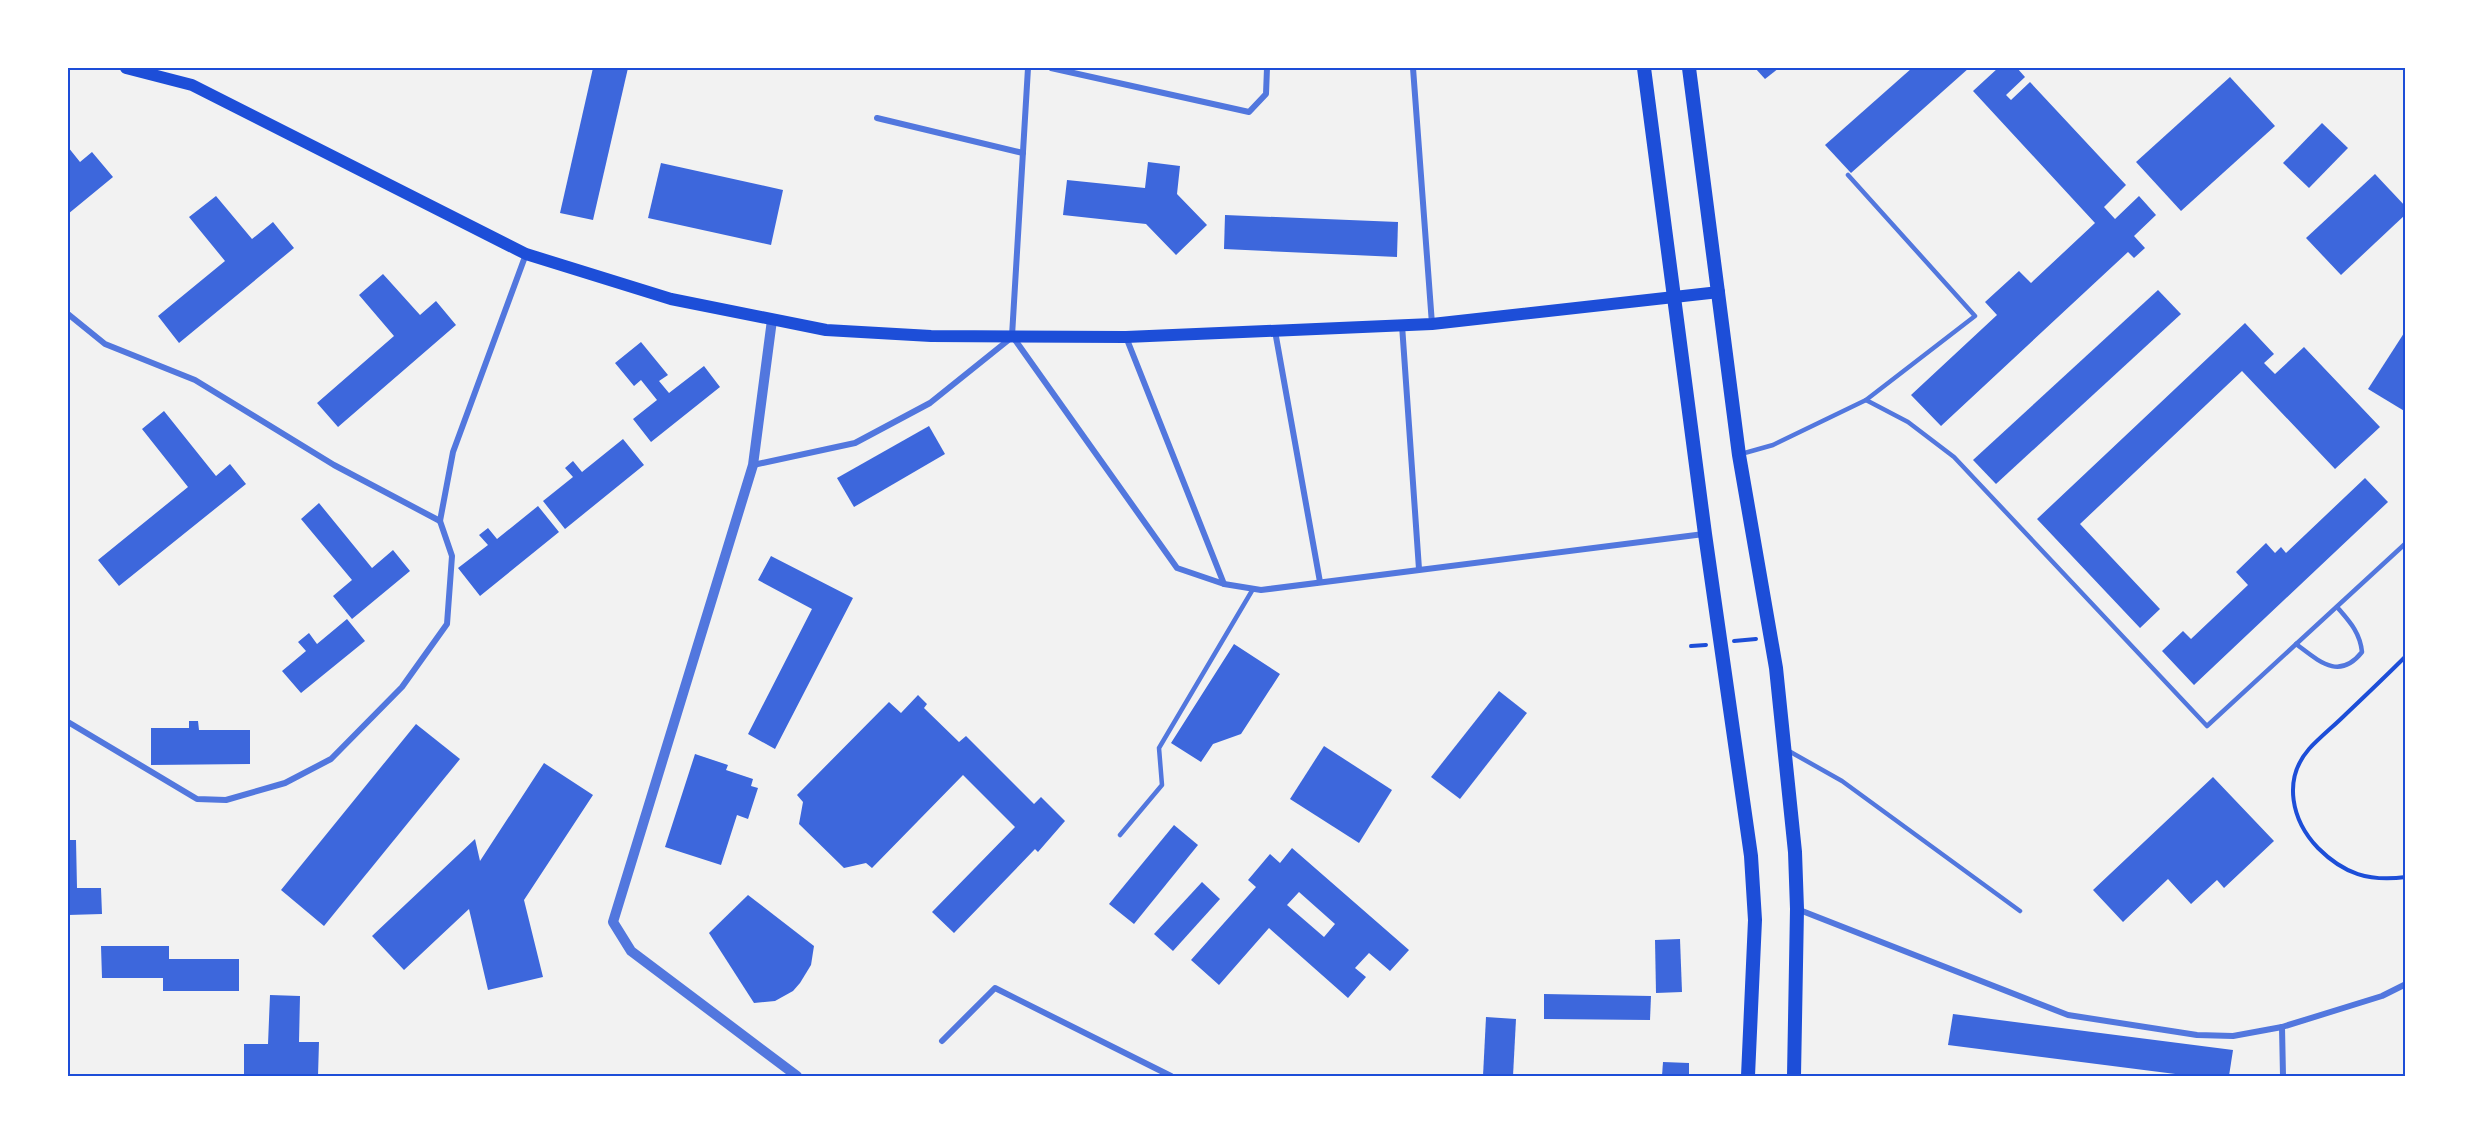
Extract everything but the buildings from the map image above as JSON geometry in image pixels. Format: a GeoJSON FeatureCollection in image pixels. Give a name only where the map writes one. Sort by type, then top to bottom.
{"type":"FeatureCollection","features":[{"type":"Feature","properties":{"kind":"main road"},"geometry":{"type":"LineString","coordinates":[[126,68],[192,85],[526,254],[671,299],[826,330],[931,336],[1012,337],[1126,337],[1275,331],[1432,324],[1719,292]]}},
{"type":"Feature","properties":{"kind":"main road"},"geometry":{"type":"LineString","coordinates":[[1644,68],[1705,534],[1751,856],[1755,920],[1748,1077]]}},
{"type":"Feature","properties":{"kind":"main road"},"geometry":{"type":"LineString","coordinates":[[1689,68],[1739,455],[1776,668],[1795,852],[1797,909],[1794,1077]]}},
{"type":"Feature","properties":{"kind":"street"},"geometry":{"type":"LineString","coordinates":[[1028,68],[1012,337],[1177,568],[1224,584],[1261,590],[1705,534]]}},
{"type":"Feature","properties":{"kind":"street"},"geometry":{"type":"LineString","coordinates":[[1051,68],[1249,112],[1266,94],[1267,68]]}},
{"type":"Feature","properties":{"kind":"street"},"geometry":{"type":"LineString","coordinates":[[1413,68],[1432,324]]}},
{"type":"Feature","properties":{"kind":"street"},"geometry":{"type":"LineString","coordinates":[[877,118],[1023,153]]}},
{"type":"Feature","properties":{"kind":"street"},"geometry":{"type":"LineString","coordinates":[[68,722],[197,800],[226,800],[276,786],[331,759],[402,687],[447,624],[452,556],[440,521],[453,452],[526,254]]}},
{"type":"Feature","properties":{"kind":"street"},"geometry":{"type":"LineString","coordinates":[[68,314],[105,344],[195,380],[334,465],[440,521]]}},
{"type":"Feature","properties":{"kind":"street"},"geometry":{"type":"LineString","coordinates":[[772,320],[753,465],[613,922],[632,951],[798,1077]]}},
{"type":"Feature","properties":{"kind":"street"},"geometry":{"type":"LineString","coordinates":[[1402,325],[1419,569]]}},
{"type":"Feature","properties":{"kind":"street"},"geometry":{"type":"LineString","coordinates":[[1275,331],[1320,582]]}},
{"type":"Feature","properties":{"kind":"street"},"geometry":{"type":"LineString","coordinates":[[753,465],[855,443],[930,403],[1012,337]]}},
{"type":"Feature","properties":{"kind":"street"},"geometry":{"type":"LineString","coordinates":[[1126,337],[1224,584]]}},
{"type":"Feature","properties":{"kind":"street"},"geometry":{"type":"LineString","coordinates":[[1797,909],[2068,1015],[2197,1035],[2233,1036],[2282,1027],[2382,996],[2406,984]]}},
{"type":"Feature","properties":{"kind":"street"},"geometry":{"type":"LineString","coordinates":[[942,1041],[995,988],[1171,1077]]}},
{"type":"Feature","properties":{"kind":"street"},"geometry":{"type":"LineString","coordinates":[[2282,1027],[2283,1077]]}},
{"type":"Feature","properties":{"kind":"lane"},"geometry":{"type":"LineString","coordinates":[[1739,455],[1773,445],[1866,400],[1976,316],[1848,175]]}},
{"type":"Feature","properties":{"kind":"lane"},"geometry":{"type":"LineString","coordinates":[[1866,400],[1908,422],[1954,457],[2207,726],[2406,543]]}},
{"type":"Feature","properties":{"kind":"lane"},"geometry":{"type":"LineString","coordinates":[[1120,835],[1162,785],[1159,748],[1253,589]]}},
{"type":"Feature","properties":{"kind":"lane"},"geometry":{"type":"LineString","coordinates":[[2296,644],[2331,667],[2345,667],[2355,661],[2362,652],[2360,639],[2355,628],[2337,607]]}},
{"type":"Feature","properties":{"kind":"lane"},"geometry":{"type":"LineString","coordinates":[[1784,749],[1842,781],[2020,911]]}},
{"type":"Feature","properties":{"kind":"path"},"geometry":{"type":"LineString","coordinates":[[1725,642],[1759,639]]}},
{"type":"Feature","properties":{"kind":"path"},"geometry":{"type":"LineString","coordinates":[[1692,646],[1714,644]]}},
{"type":"Feature","properties":{"kind":"path"},"geometry":{"type":"LineString","coordinates":[[2406,656],[2308,751],[2295,773],[2292,795],[2296,815],[2308,838],[2333,864],[2357,875],[2385,880],[2406,877]]}}]}
